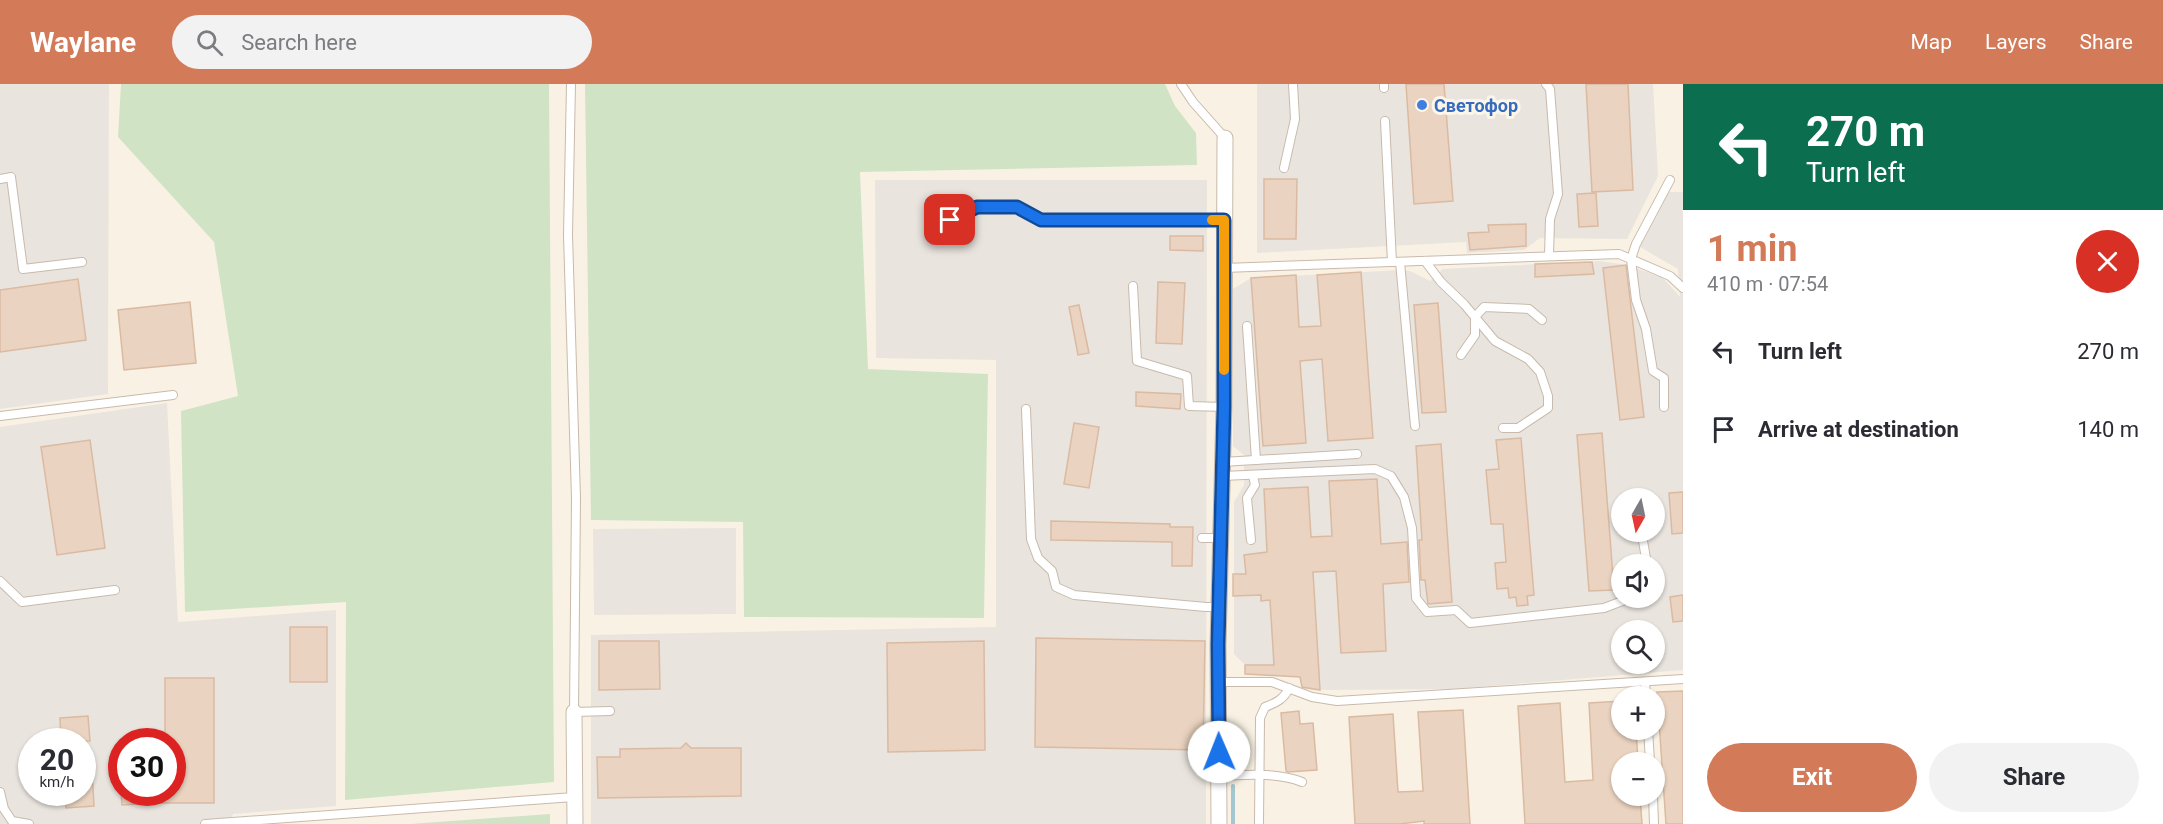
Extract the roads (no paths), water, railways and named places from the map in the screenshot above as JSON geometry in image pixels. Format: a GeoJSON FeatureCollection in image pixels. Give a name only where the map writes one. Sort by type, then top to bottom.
{"type":"FeatureCollection","features":[{"type":"Feature","properties":{"kind":"street"},"geometry":{"type":"LineString","coordinates":[[1219,824],[1218,682],[1224,407],[1225,138]]}},
{"type":"Feature","properties":{"kind":"street"},"geometry":{"type":"LineString","coordinates":[[574,712],[575,824]]}},
{"type":"Feature","properties":{"kind":"lane"},"geometry":{"type":"LineString","coordinates":[[571,84],[568,235],[576,498],[574,712],[610,711]]}},
{"type":"Feature","properties":{"kind":"lane"},"geometry":{"type":"LineString","coordinates":[[1181,84],[1193,102],[1225,138]]}},
{"type":"Feature","properties":{"kind":"lane"},"geometry":{"type":"LineString","coordinates":[[1284,168],[1295,118],[1293,84]]}},
{"type":"Feature","properties":{"kind":"lane"},"geometry":{"type":"LineString","coordinates":[[1546,84],[1550,89],[1558,195],[1550,219],[1548,256]]}},
{"type":"Feature","properties":{"kind":"lane"},"geometry":{"type":"LineString","coordinates":[[1385,121],[1396,262],[1415,426]]}},
{"type":"Feature","properties":{"kind":"lane"},"geometry":{"type":"LineString","coordinates":[[0,179],[11,177],[23,269],[82,262]]}},
{"type":"Feature","properties":{"kind":"lane"},"geometry":{"type":"LineString","coordinates":[[1664,407],[1664,378],[1653,371],[1646,329],[1636,300],[1631,258],[1670,180]]}},
{"type":"Feature","properties":{"kind":"lane"},"geometry":{"type":"LineString","coordinates":[[933,235],[950,220],[977,207],[1017,207],[1041,220],[1224,220]]}},
{"type":"Feature","properties":{"kind":"lane"},"geometry":{"type":"LineString","coordinates":[[1224,268],[1619,254],[1670,276],[1683,288]]}},
{"type":"Feature","properties":{"kind":"lane"},"geometry":{"type":"LineString","coordinates":[[1425,261],[1495,341],[1528,359],[1540,372],[1548,396],[1548,408],[1518,428],[1503,428]]}},
{"type":"Feature","properties":{"kind":"lane"},"geometry":{"type":"LineString","coordinates":[[1133,286],[1137,361],[1186,376],[1189,406],[1224,407]]}},
{"type":"Feature","properties":{"kind":"lane"},"geometry":{"type":"LineString","coordinates":[[1461,356],[1475,334],[1475,317],[1484,307],[1529,309],[1542,320]]}},
{"type":"Feature","properties":{"kind":"lane"},"geometry":{"type":"LineString","coordinates":[[1247,326],[1256,460]]}},
{"type":"Feature","properties":{"kind":"lane"},"geometry":{"type":"LineString","coordinates":[[0,416],[172,395]]}},
{"type":"Feature","properties":{"kind":"lane"},"geometry":{"type":"LineString","coordinates":[[1026,409],[1031,539],[1038,558],[1052,571],[1056,587],[1074,595],[1220,607]]}},
{"type":"Feature","properties":{"kind":"lane"},"geometry":{"type":"LineString","coordinates":[[1222,469],[1256,460],[1357,454]]}},
{"type":"Feature","properties":{"kind":"lane"},"geometry":{"type":"LineString","coordinates":[[1222,469],[1253,476],[1375,469],[1390,476],[1404,497],[1412,528],[1416,598],[1427,612],[1456,610],[1470,623],[1611,605]]}},
{"type":"Feature","properties":{"kind":"lane"},"geometry":{"type":"LineString","coordinates":[[1251,540],[1247,498],[1255,485],[1253,476]]}},
{"type":"Feature","properties":{"kind":"lane"},"geometry":{"type":"LineString","coordinates":[[1202,538],[1221,538]]}},
{"type":"Feature","properties":{"kind":"lane"},"geometry":{"type":"LineString","coordinates":[[0,581],[22,602],[115,590]]}},
{"type":"Feature","properties":{"kind":"lane"},"geometry":{"type":"LineString","coordinates":[[1218,682],[1272,682],[1312,697],[1337,701],[1683,679]]}},
{"type":"Feature","properties":{"kind":"lane"},"geometry":{"type":"LineString","coordinates":[[1645,682],[1645,686]]}},
{"type":"Feature","properties":{"kind":"lane"},"geometry":{"type":"LineString","coordinates":[[1259,824],[1260,718],[1265,707],[1277,703],[1286,695],[1289,688]]}},
{"type":"Feature","properties":{"kind":"lane"},"geometry":{"type":"LineString","coordinates":[[1219,776],[1290,777],[1302,782]]}},
{"type":"Feature","properties":{"kind":"lane"},"geometry":{"type":"LineString","coordinates":[[0,792],[4,809],[12,821],[28,824]]}},
{"type":"Feature","properties":{"kind":"lane"},"geometry":{"type":"LineString","coordinates":[[204,824],[574,797]]}},
{"type":"Feature","properties":{"kind":"lane"},"geometry":{"type":"LineString","coordinates":[[1653,806],[1654,824]]}},
{"type":"Feature","properties":{"kind":"waterway"},"geometry":{"type":"LineString","coordinates":[[1233,754],[1233,764]]}},
{"type":"Feature","properties":{"kind":"waterway"},"geometry":{"type":"LineString","coordinates":[[1233,786],[1233,824]]}},
{"type":"Feature","properties":{"kind":"place","name":"Светофор"},"geometry":{"type":"Point","coordinates":[1422,105]}}]}
